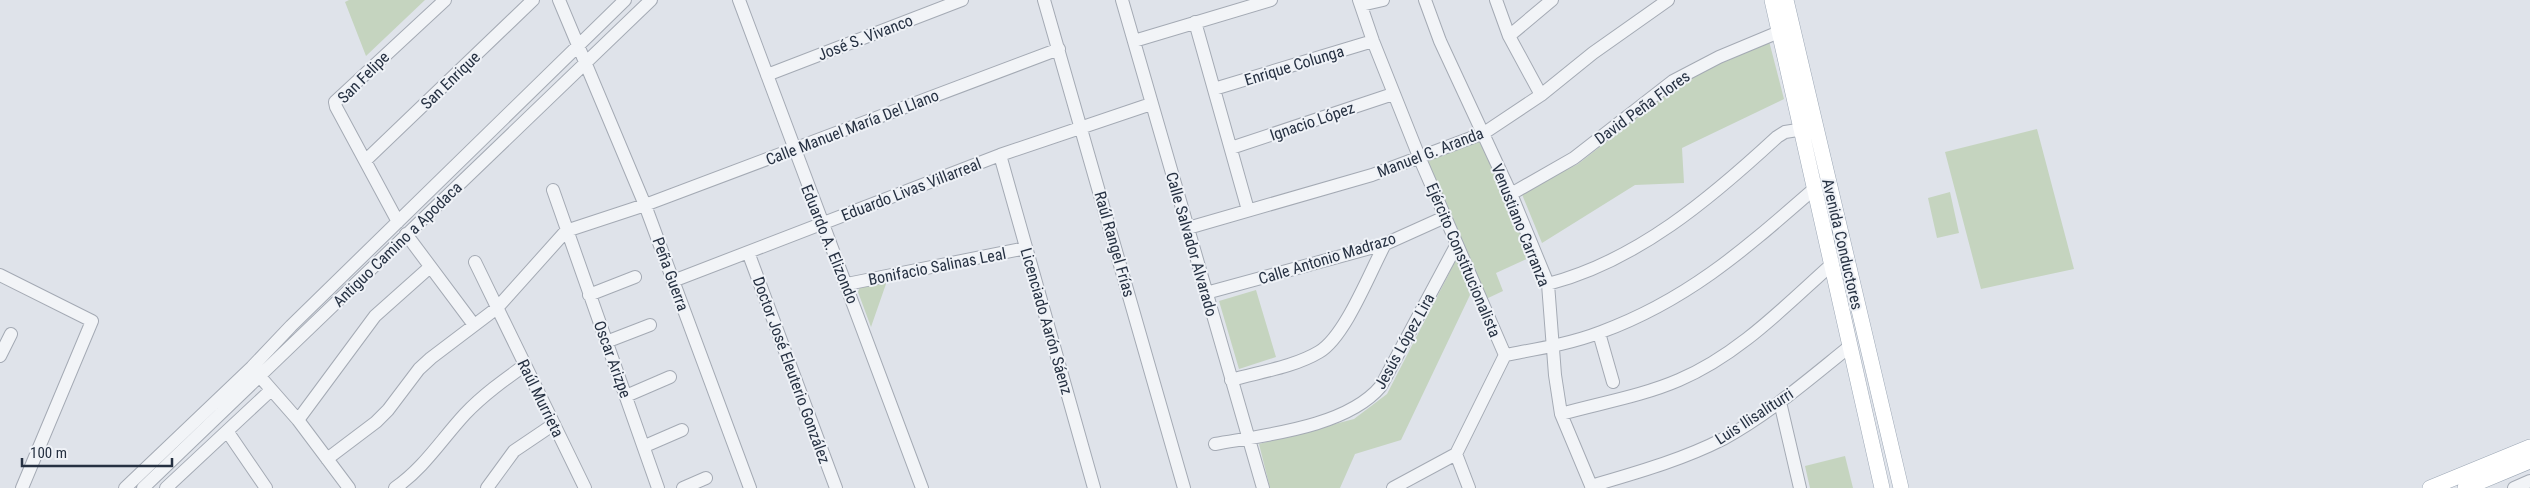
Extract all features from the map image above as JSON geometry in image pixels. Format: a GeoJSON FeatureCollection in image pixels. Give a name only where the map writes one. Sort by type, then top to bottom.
{"type":"FeatureCollection","features":[{"type":"Feature","properties":{"kind":"main road","name":"Avenida Conductores"},"geometry":{"type":"LineString","coordinates":[[1772,0],[1882,488]]}},
{"type":"Feature","properties":{"kind":"main road","name":"Avenida Conductores"},"geometry":{"type":"LineString","coordinates":[[1786,0],[1901,488]]}},
{"type":"Feature","properties":{"kind":"main road"},"geometry":{"type":"LineString","coordinates":[[2430,488],[2530,447]]}},
{"type":"Feature","properties":{"kind":"main road"},"geometry":{"type":"LineString","coordinates":[[2465,488],[2530,461]]}},
{"type":"Feature","properties":{"kind":"street","name":"San Felipe"},"geometry":{"type":"LineString","coordinates":[[398,222],[336,107],[336,102],[445,0]]}},
{"type":"Feature","properties":{"kind":"street","name":"San Enrique"},"geometry":{"type":"LineString","coordinates":[[366,160],[533,0]]}},
{"type":"Feature","properties":{"kind":"street","name":"Peña Guerra"},"geometry":{"type":"LineString","coordinates":[[559,0],[645,205],[750,488]]}},
{"type":"Feature","properties":{"kind":"street"},"geometry":{"type":"LineString","coordinates":[[125,488],[256,372],[398,222],[625,0]]}},
{"type":"Feature","properties":{"kind":"street","name":"Antiguo Camino a Apodaca"},"geometry":{"type":"LineString","coordinates":[[143,488],[256,372],[406,234],[651,0]]}},
{"type":"Feature","properties":{"kind":"street","name":"José S. Vivanco"},"geometry":{"type":"LineString","coordinates":[[767,75],[962,0]]}},
{"type":"Feature","properties":{"kind":"street","name":"Raúl Rangel Frías"},"geometry":{"type":"LineString","coordinates":[[1044,0],[1184,488]]}},
{"type":"Feature","properties":{"kind":"street","name":"Calle Salvador Alvarado"},"geometry":{"type":"LineString","coordinates":[[1122,0],[1263,488]]}},
{"type":"Feature","properties":{"kind":"street"},"geometry":{"type":"LineString","coordinates":[[1134,41],[1271,0]]}},
{"type":"Feature","properties":{"kind":"street"},"geometry":{"type":"LineString","coordinates":[[1360,2],[1383,0]]}},
{"type":"Feature","properties":{"kind":"street","name":"Venustiano Carranza"},"geometry":{"type":"LineString","coordinates":[[1425,0],[1440,41],[1484,133],[1548,284],[1561,414],[1591,487]]}},
{"type":"Feature","properties":{"kind":"street"},"geometry":{"type":"LineString","coordinates":[[1496,0],[1509,36],[1541,95]]}},
{"type":"Feature","properties":{"kind":"street"},"geometry":{"type":"LineString","coordinates":[[1509,36],[1552,0]]}},
{"type":"Feature","properties":{"kind":"street","name":"Manuel G. Aranda"},"geometry":{"type":"LineString","coordinates":[[1188,228],[1420,159],[1484,133],[1541,95],[1593,52],[1668,0]]}},
{"type":"Feature","properties":{"kind":"street","name":"Eduardo A. Elizondo"},"geometry":{"type":"LineString","coordinates":[[742,1],[820,223],[847,284],[922,488]]}},
{"type":"Feature","properties":{"kind":"street","name":"Ejército Constitucionalista"},"geometry":{"type":"LineString","coordinates":[[1360,2],[1393,94],[1505,355],[1456,454]]}},
{"type":"Feature","properties":{"kind":"street"},"geometry":{"type":"LineString","coordinates":[[1195,22],[1248,210]]}},
{"type":"Feature","properties":{"kind":"street","name":"David Peña Flores"},"geometry":{"type":"LineString","coordinates":[[1511,194],[1574,158],[1673,81],[1719,57],[1779,32]]}},
{"type":"Feature","properties":{"kind":"street","name":"Enrique Colunga"},"geometry":{"type":"LineString","coordinates":[[1214,89],[1373,41]]}},
{"type":"Feature","properties":{"kind":"street","name":"Calle Manuel María Del Llano"},"geometry":{"type":"LineString","coordinates":[[566,231],[645,205],[1059,49]]}},
{"type":"Feature","properties":{"kind":"street","name":"Ignacio López"},"geometry":{"type":"LineString","coordinates":[[1231,148],[1393,94]]}},
{"type":"Feature","properties":{"kind":"street","name":"Eduardo Livas Villarreal"},"geometry":{"type":"LineString","coordinates":[[673,281],[1000,155],[1081,126],[1151,104]]}},
{"type":"Feature","properties":{"kind":"street"},"geometry":{"type":"LineString","coordinates":[[1548,284],[1600,266],[1662,231],[1699,205],[1777,137],[1785,132],[1800,128],[1815,127]]}},
{"type":"Feature","properties":{"kind":"street","name":"Licenciado Aarón Sáenz"},"geometry":{"type":"LineString","coordinates":[[1000,155],[1094,488]]}},
{"type":"Feature","properties":{"kind":"street"},"geometry":{"type":"LineString","coordinates":[[1505,355],[1554,346],[1600,333],[1652,310],[1694,287],[1738,256],[1814,189]]}},
{"type":"Feature","properties":{"kind":"street","name":"Oscar Arizpe"},"geometry":{"type":"LineString","coordinates":[[553,190],[658,488]]}},
{"type":"Feature","properties":{"kind":"street","name":"Calle Antonio Madrazo"},"geometry":{"type":"LineString","coordinates":[[1206,293],[1385,244],[1445,217]]}},
{"type":"Feature","properties":{"kind":"street"},"geometry":{"type":"LineString","coordinates":[[327,459],[376,422],[388,410],[419,369],[450,342],[497,308],[566,231]]}},
{"type":"Feature","properties":{"kind":"street"},"geometry":{"type":"LineString","coordinates":[[406,234],[474,325]]}},
{"type":"Feature","properties":{"kind":"street"},"geometry":{"type":"LineString","coordinates":[[1231,380],[1307,358],[1330,344],[1343,327],[1385,244]]}},
{"type":"Feature","properties":{"kind":"street","name":"Jesús López Lira"},"geometry":{"type":"LineString","coordinates":[[1215,444],[1249,438],[1332,417],[1349,412],[1369,399],[1381,386],[1457,244]]}},
{"type":"Feature","properties":{"kind":"street","name":"Bonifacio Salinas Leal"},"geometry":{"type":"LineString","coordinates":[[847,284],[1026,248]]}},
{"type":"Feature","properties":{"kind":"street","name":"Doctor José Eleuterio González"},"geometry":{"type":"LineString","coordinates":[[748,252],[836,488]]}},
{"type":"Feature","properties":{"kind":"street","name":"Raúl Murrieta"},"geometry":{"type":"LineString","coordinates":[[475,262],[554,424],[581,486]]}},
{"type":"Feature","properties":{"kind":"street"},"geometry":{"type":"LineString","coordinates":[[1561,414],[1678,380],[1708,365],[1736,348],[1831,265]]}},
{"type":"Feature","properties":{"kind":"street"},"geometry":{"type":"LineString","coordinates":[[298,420],[375,316],[430,267]]}},
{"type":"Feature","properties":{"kind":"street"},"geometry":{"type":"LineString","coordinates":[[0,275],[92,321],[22,488]]}},
{"type":"Feature","properties":{"kind":"street"},"geometry":{"type":"LineString","coordinates":[[589,295],[635,277]]}},
{"type":"Feature","properties":{"kind":"street"},"geometry":{"type":"LineString","coordinates":[[606,342],[650,325]]}},
{"type":"Feature","properties":{"kind":"street"},"geometry":{"type":"LineString","coordinates":[[1600,333],[1614,382]]}},
{"type":"Feature","properties":{"kind":"street"},"geometry":{"type":"LineString","coordinates":[[0,356],[11,334]]}},
{"type":"Feature","properties":{"kind":"street","name":"Luis Ilisaliturri"},"geometry":{"type":"LineString","coordinates":[[1591,487],[1670,460],[1722,439],[1780,402],[1849,347]]}},
{"type":"Feature","properties":{"kind":"street"},"geometry":{"type":"LineString","coordinates":[[401,487],[421,468],[458,422],[484,396],[525,365]]}},
{"type":"Feature","properties":{"kind":"street"},"geometry":{"type":"LineString","coordinates":[[256,372],[298,420],[349,488]]}},
{"type":"Feature","properties":{"kind":"street"},"geometry":{"type":"LineString","coordinates":[[626,396],[670,377]]}},
{"type":"Feature","properties":{"kind":"street"},"geometry":{"type":"LineString","coordinates":[[166,488],[271,390]]}},
{"type":"Feature","properties":{"kind":"street"},"geometry":{"type":"LineString","coordinates":[[1780,402],[1800,488]]}},
{"type":"Feature","properties":{"kind":"street"},"geometry":{"type":"LineString","coordinates":[[487,488],[514,451],[554,424]]}},
{"type":"Feature","properties":{"kind":"street"},"geometry":{"type":"LineString","coordinates":[[227,430],[266,488]]}},
{"type":"Feature","properties":{"kind":"street"},"geometry":{"type":"LineString","coordinates":[[644,446],[682,430]]}},
{"type":"Feature","properties":{"kind":"street"},"geometry":{"type":"LineString","coordinates":[[1393,488],[1456,454],[1469,488]]}},
{"type":"Feature","properties":{"kind":"street"},"geometry":{"type":"LineString","coordinates":[[684,488],[706,478]]}},
{"type":"Feature","properties":{"kind":"street"},"geometry":{"type":"LineString","coordinates":[[2514,488],[2530,482]]}},
{"type":"Feature","properties":{"kind":"green space"},"geometry":{"type":"Polygon","coordinates":[[[349,0],[425,0],[366,56],[345,2],[349,0]]]}},
{"type":"Feature","properties":{"kind":"green space"},"geometry":{"type":"Polygon","coordinates":[[[1769,41],[1784,99],[1682,148],[1684,183],[1635,185],[1542,243],[1521,192],[1578,164],[1699,69],[1769,41]]]}},
{"type":"Feature","properties":{"kind":"green space"},"geometry":{"type":"Polygon","coordinates":[[[2037,129],[2074,269],[1981,289],[1945,152],[2037,129]]]}},
{"type":"Feature","properties":{"kind":"green space"},"geometry":{"type":"Polygon","coordinates":[[[1485,139],[1533,256],[1496,273],[1503,291],[1486,299],[1427,161],[1485,139]]]}},
{"type":"Feature","properties":{"kind":"green space"},"geometry":{"type":"Polygon","coordinates":[[[1950,192],[1959,233],[1937,238],[1928,198],[1950,192]]]}},
{"type":"Feature","properties":{"kind":"green space"},"geometry":{"type":"Polygon","coordinates":[[[1457,258],[1470,295],[1401,440],[1355,454],[1340,488],[1270,488],[1259,444],[1354,419],[1387,394],[1457,258]]]}},
{"type":"Feature","properties":{"kind":"green space"},"geometry":{"type":"Polygon","coordinates":[[[887,281],[871,327],[858,292],[860,287],[887,281]]]}},
{"type":"Feature","properties":{"kind":"green space"},"geometry":{"type":"Polygon","coordinates":[[[1256,290],[1276,357],[1239,369],[1219,301],[1256,290]]]}},
{"type":"Feature","properties":{"kind":"green space"},"geometry":{"type":"Polygon","coordinates":[[[1845,456],[1853,488],[1810,488],[1805,466],[1845,456]]]}}]}
